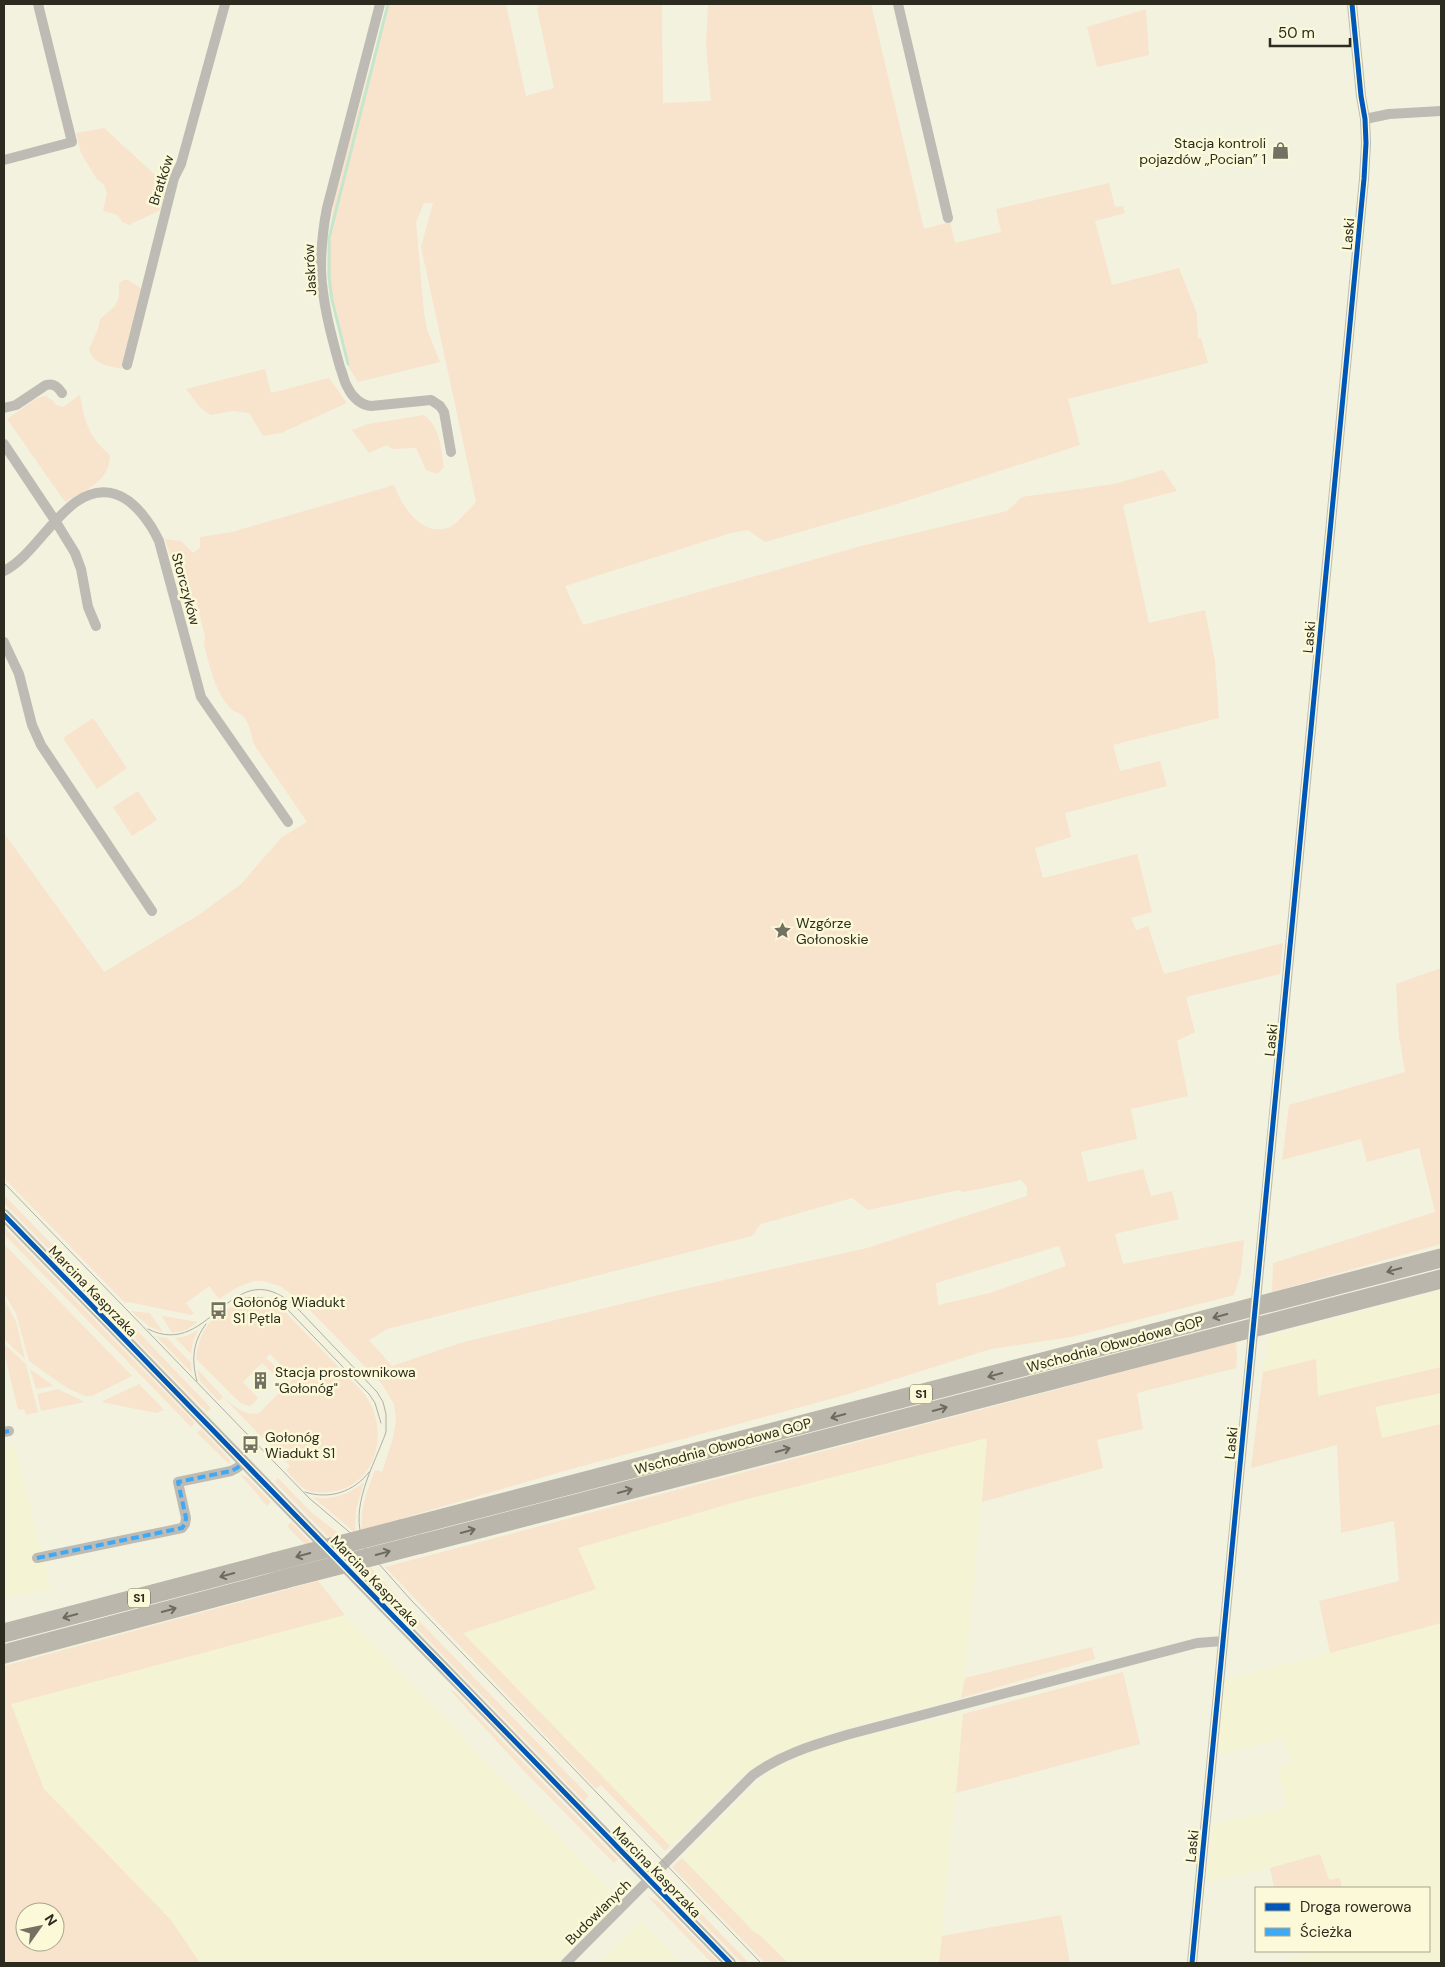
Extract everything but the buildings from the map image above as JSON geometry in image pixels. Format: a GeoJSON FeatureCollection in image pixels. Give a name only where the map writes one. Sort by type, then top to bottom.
{"type":"FeatureCollection","features":[{"type":"Feature","properties":{"kind":"highway","name":"Wschodnia Obwodowa GOP"},"geometry":{"type":"LineString","coordinates":[[4,1633],[1441,1258]]}},
{"type":"Feature","properties":{"kind":"highway","name":"Wschodnia Obwodowa GOP"},"geometry":{"type":"LineString","coordinates":[[4,1654],[285,1579],[1441,1279]]}},
{"type":"Feature","properties":{"kind":"street"},"geometry":{"type":"LineString","coordinates":[[4,160],[72,142],[38,4]]}},
{"type":"Feature","properties":{"kind":"street","name":"Bratków"},"geometry":{"type":"LineString","coordinates":[[126,365],[174,178],[181,164],[225,4]]}},
{"type":"Feature","properties":{"kind":"street","name":"Jaskrów"},"geometry":{"type":"LineString","coordinates":[[380,4],[327,208],[322,238],[321,270],[326,304],[338,360],[346,386],[351,394],[363,404],[371,406],[431,400],[440,406],[444,412],[451,452]]}},
{"type":"Feature","properties":{"kind":"street"},"geometry":{"type":"LineString","coordinates":[[898,4],[948,218]]}},
{"type":"Feature","properties":{"kind":"street","name":"Laski"},"geometry":{"type":"LineString","coordinates":[[1192,1963],[1363,187],[1366,143],[1365,118],[1352,4]]}},
{"type":"Feature","properties":{"kind":"street"},"geometry":{"type":"LineString","coordinates":[[1365,118],[1389,114],[1441,111]]}},
{"type":"Feature","properties":{"kind":"street"},"geometry":{"type":"LineString","coordinates":[[4,408],[16,405],[46,385],[58,387],[62,393]]}},
{"type":"Feature","properties":{"kind":"street"},"geometry":{"type":"LineString","coordinates":[[4,444],[75,553],[81,569],[88,607],[96,626]]}},
{"type":"Feature","properties":{"kind":"street","name":"Storczyków"},"geometry":{"type":"LineString","coordinates":[[4,571],[23,558],[67,509],[79,500],[91,494],[104,492],[119,495],[126,499],[149,524],[159,541],[201,697],[288,822]]}},
{"type":"Feature","properties":{"kind":"street"},"geometry":{"type":"LineString","coordinates":[[4,642],[18,674],[34,732],[41,745],[152,911]]}},
{"type":"Feature","properties":{"kind":"street","name":"Marcina Kasprzaka"},"geometry":{"type":"LineString","coordinates":[[4,1215],[730,1963]]}},
{"type":"Feature","properties":{"kind":"street"},"geometry":{"type":"LineString","coordinates":[[37,1558],[182,1528],[186,1518],[178,1482],[231,1471],[244,1462]]}},
{"type":"Feature","properties":{"kind":"street","name":"Budowlanych"},"geometry":{"type":"LineString","coordinates":[[566,1963],[753,1775],[780,1758],[804,1748],[850,1734],[1196,1643],[1223,1641]]}},
{"type":"Feature","properties":{"kind":"shaded area"},"geometry":{"type":"Polygon","coordinates":[[[388,4],[506,4],[526,96],[554,88],[537,9],[539,4],[662,4],[663,103],[711,101],[706,45],[708,4],[871,4],[924,229],[950,222],[955,243],[1001,232],[996,209],[1109,183],[1115,207],[1123,206],[1125,213],[1095,221],[1112,285],[1179,268],[1197,314],[1198,339],[1201,338],[1208,363],[1068,399],[1080,445],[897,504],[765,542],[748,530],[731,533],[565,586],[583,625],[861,546],[1007,511],[1022,497],[1114,484],[1163,470],[1177,491],[1123,505],[1149,623],[1205,610],[1215,662],[1219,718],[1113,745],[1120,771],[1160,761],[1167,786],[1065,813],[1071,837],[1035,848],[1043,878],[1137,854],[1152,912],[1131,918],[1136,930],[1148,926],[1164,974],[1283,943],[1280,974],[1186,997],[1195,1032],[1177,1041],[1188,1096],[1131,1109],[1137,1139],[1081,1152],[1088,1182],[1143,1169],[1151,1196],[1172,1191],[1179,1219],[1115,1234],[1123,1264],[1244,1240],[1241,1273],[1234,1295],[1071,1337],[991,1349],[845,1395],[564,1471],[362,1530],[362,1514],[367,1492],[375,1470],[382,1472],[393,1438],[396,1419],[394,1404],[382,1384],[302,1302],[280,1286],[263,1281],[253,1281],[236,1288],[219,1299],[209,1286],[186,1303],[194,1313],[191,1315],[129,1302],[125,1303],[4,1178],[4,833],[104,972],[200,914],[241,884],[282,837],[307,822],[255,746],[244,717],[231,709],[220,694],[208,661],[204,644],[205,637],[197,603],[191,605],[178,554],[170,555],[165,539],[181,541],[193,553],[200,548],[200,537],[232,532],[394,485],[408,511],[422,525],[431,528],[450,527],[476,502],[421,247],[433,203],[424,203],[416,222],[424,313],[427,329],[440,362],[358,382],[349,368],[329,293],[327,266],[334,196],[388,4]],[[1021,1180],[964,1192],[959,1190],[868,1210],[852,1198],[761,1224],[752,1236],[387,1329],[369,1340],[392,1366],[460,1343],[671,1292],[867,1248],[1027,1196],[1027,1187],[1021,1180]],[[1059,1246],[936,1283],[938,1305],[990,1293],[1066,1266],[1059,1246]]]}},
{"type":"Feature","properties":{"kind":"shaded area"},"geometry":{"type":"Polygon","coordinates":[[[1146,9],[1149,55],[1097,67],[1087,27],[1146,9]]]}},
{"type":"Feature","properties":{"kind":"shaded area"},"geometry":{"type":"Polygon","coordinates":[[[104,128],[154,174],[168,178],[160,210],[129,225],[122,222],[118,215],[103,211],[107,193],[104,185],[96,178],[81,153],[76,133],[104,128]]]}},
{"type":"Feature","properties":{"kind":"shaded area"},"geometry":{"type":"Polygon","coordinates":[[[126,279],[141,288],[121,369],[97,361],[89,349],[98,329],[100,319],[115,306],[119,297],[119,283],[126,279]]]}},
{"type":"Feature","properties":{"kind":"shaded area"},"geometry":{"type":"Polygon","coordinates":[[[265,369],[271,393],[329,378],[347,403],[281,433],[263,436],[249,413],[233,411],[210,415],[198,405],[186,389],[265,369]]]}},
{"type":"Feature","properties":{"kind":"shaded area"},"geometry":{"type":"Polygon","coordinates":[[[80,395],[86,421],[92,435],[110,455],[109,464],[101,479],[65,502],[7,419],[37,398],[46,396],[56,405],[63,407],[80,395]]]}},
{"type":"Feature","properties":{"kind":"shaded area"},"geometry":{"type":"Polygon","coordinates":[[[424,415],[437,432],[441,445],[444,467],[437,474],[426,470],[416,448],[393,449],[386,445],[369,453],[352,430],[368,424],[424,415]]]}},
{"type":"Feature","properties":{"kind":"shaded area"},"geometry":{"type":"Polygon","coordinates":[[[93,718],[127,768],[97,789],[63,738],[93,718]]]}},
{"type":"Feature","properties":{"kind":"shaded area"},"geometry":{"type":"Polygon","coordinates":[[[138,791],[157,820],[132,836],[113,807],[138,791]]]}},
{"type":"Feature","properties":{"kind":"shaded area"},"geometry":{"type":"Polygon","coordinates":[[[1441,968],[1441,1244],[1272,1292],[1273,1263],[1435,1212],[1419,1148],[1367,1162],[1361,1139],[1282,1160],[1289,1105],[1405,1072],[1399,1037],[1396,984],[1441,968]]]}},
{"type":"Feature","properties":{"kind":"shaded area"},"geometry":{"type":"Polygon","coordinates":[[[4,1195],[113,1306],[106,1307],[101,1303],[4,1203],[4,1195]]]}},
{"type":"Feature","properties":{"kind":"shaded area"},"geometry":{"type":"Polygon","coordinates":[[[4,1227],[195,1423],[191,1427],[4,1234],[4,1227]]]}},
{"type":"Feature","properties":{"kind":"shaded area"},"geometry":{"type":"Polygon","coordinates":[[[4,1244],[132,1376],[92,1396],[85,1396],[67,1388],[29,1361],[16,1313],[4,1293],[4,1244]]]}},
{"type":"Feature","properties":{"kind":"shaded area"},"geometry":{"type":"Polygon","coordinates":[[[1441,1291],[1441,1367],[1318,1396],[1316,1359],[1263,1372],[1269,1336],[1441,1291]]]}},
{"type":"Feature","properties":{"kind":"shaded area"},"geometry":{"type":"Polygon","coordinates":[[[4,1299],[16,1322],[25,1359],[4,1339],[4,1299]]]}},
{"type":"Feature","properties":{"kind":"shaded area"},"geometry":{"type":"Polygon","coordinates":[[[258,1301],[274,1304],[284,1311],[361,1390],[371,1404],[378,1436],[375,1453],[369,1467],[359,1480],[345,1488],[319,1493],[302,1487],[286,1470],[290,1466],[223,1397],[219,1401],[200,1381],[197,1369],[233,1406],[251,1414],[259,1413],[294,1378],[270,1354],[266,1358],[279,1370],[279,1376],[277,1377],[262,1363],[243,1382],[258,1398],[249,1406],[240,1403],[196,1359],[202,1335],[215,1317],[224,1310],[234,1306],[258,1301]]]}},
{"type":"Feature","properties":{"kind":"shaded area"},"geometry":{"type":"Polygon","coordinates":[[[131,1311],[150,1313],[163,1332],[150,1327],[131,1311]]]}},
{"type":"Feature","properties":{"kind":"shaded area"},"geometry":{"type":"Polygon","coordinates":[[[122,1315],[211,1408],[207,1412],[122,1325],[120,1320],[122,1315]]]}},
{"type":"Feature","properties":{"kind":"shaded area"},"geometry":{"type":"Polygon","coordinates":[[[162,1316],[198,1322],[186,1330],[172,1333],[162,1316]]]}},
{"type":"Feature","properties":{"kind":"shaded area"},"geometry":{"type":"Polygon","coordinates":[[[198,1330],[193,1341],[191,1354],[175,1338],[187,1336],[198,1330]]]}},
{"type":"Feature","properties":{"kind":"shaded area"},"geometry":{"type":"Polygon","coordinates":[[[156,1336],[167,1338],[191,1363],[192,1373],[156,1336]]]}},
{"type":"Feature","properties":{"kind":"shaded area"},"geometry":{"type":"Polygon","coordinates":[[[1236,1342],[1236,1368],[1137,1393],[1143,1429],[1097,1440],[1103,1468],[982,1502],[987,1438],[739,1501],[578,1548],[596,1589],[463,1633],[670,1846],[665,1851],[601,1785],[596,1789],[385,1567],[1236,1342]]]}},
{"type":"Feature","properties":{"kind":"shaded area"},"geometry":{"type":"Polygon","coordinates":[[[4,1344],[26,1364],[38,1412],[26,1415],[24,1409],[18,1410],[4,1352],[4,1344]]]}},
{"type":"Feature","properties":{"kind":"shaded area"},"geometry":{"type":"Polygon","coordinates":[[[1316,1359],[1318,1396],[1441,1367],[1441,1393],[1375,1407],[1382,1438],[1441,1424],[1441,1623],[1330,1653],[1319,1601],[1399,1581],[1394,1521],[1341,1533],[1337,1445],[1251,1468],[1263,1372],[1316,1359]]]}},
{"type":"Feature","properties":{"kind":"shaded area"},"geometry":{"type":"Polygon","coordinates":[[[30,1369],[54,1386],[36,1389],[30,1369]]]}},
{"type":"Feature","properties":{"kind":"shaded area"},"geometry":{"type":"Polygon","coordinates":[[[139,1384],[164,1410],[156,1413],[101,1402],[139,1384]]]}},
{"type":"Feature","properties":{"kind":"shaded area"},"geometry":{"type":"Polygon","coordinates":[[[58,1389],[85,1402],[41,1411],[37,1394],[58,1389]]]}},
{"type":"Feature","properties":{"kind":"shaded area"},"geometry":{"type":"Polygon","coordinates":[[[1441,1393],[1441,1424],[1382,1438],[1375,1406],[1441,1393]]]}},
{"type":"Feature","properties":{"kind":"shaded area"},"geometry":{"type":"Polygon","coordinates":[[[201,1429],[230,1460],[230,1465],[197,1433],[201,1429]]]}},
{"type":"Feature","properties":{"kind":"shaded area"},"geometry":{"type":"Polygon","coordinates":[[[987,1438],[965,1678],[961,1698],[830,1733],[781,1752],[754,1767],[735,1781],[670,1846],[463,1634],[596,1589],[578,1548],[739,1501],[987,1438]]]}},
{"type":"Feature","properties":{"kind":"shaded area"},"geometry":{"type":"Polygon","coordinates":[[[15,1446],[51,1588],[4,1599],[4,1448],[15,1446]]]}},
{"type":"Feature","properties":{"kind":"shaded area"},"geometry":{"type":"Polygon","coordinates":[[[240,1474],[248,1478],[271,1502],[267,1506],[240,1474]]]}},
{"type":"Feature","properties":{"kind":"shaded area"},"geometry":{"type":"Polygon","coordinates":[[[278,1478],[312,1513],[341,1535],[422,1624],[589,1796],[584,1801],[274,1481],[278,1478]]]}},
{"type":"Feature","properties":{"kind":"shaded area"},"geometry":{"type":"Polygon","coordinates":[[[364,1482],[356,1509],[355,1533],[313,1497],[327,1498],[340,1496],[364,1482]]]}},
{"type":"Feature","properties":{"kind":"shaded area"},"geometry":{"type":"Polygon","coordinates":[[[291,1522],[314,1546],[310,1550],[287,1526],[291,1522]]]}},
{"type":"Feature","properties":{"kind":"shaded area"},"geometry":{"type":"Polygon","coordinates":[[[318,1581],[345,1615],[11,1704],[44,1789],[171,1920],[200,1963],[4,1963],[4,1666],[318,1581]]]}},
{"type":"Feature","properties":{"kind":"shaded area"},"geometry":{"type":"Polygon","coordinates":[[[345,1615],[621,1901],[557,1963],[200,1963],[171,1920],[44,1789],[11,1704],[345,1615]]]}},
{"type":"Feature","properties":{"kind":"shaded area"},"geometry":{"type":"Polygon","coordinates":[[[1441,1623],[1441,1963],[1289,1963],[1288,1959],[1312,1952],[1430,1952],[1430,1887],[1342,1887],[1340,1878],[1329,1880],[1320,1855],[1207,1882],[1212,1825],[1287,1807],[1277,1767],[1291,1764],[1284,1738],[1218,1755],[1225,1680],[1441,1623]]]}},
{"type":"Feature","properties":{"kind":"shaded area"},"geometry":{"type":"Polygon","coordinates":[[[1092,1647],[1095,1659],[961,1698],[965,1678],[1092,1647]]]}},
{"type":"Feature","properties":{"kind":"shaded area"},"geometry":{"type":"Polygon","coordinates":[[[1123,1672],[1140,1744],[956,1793],[963,1714],[1123,1672]]]}},
{"type":"Feature","properties":{"kind":"shaded area"},"geometry":{"type":"Polygon","coordinates":[[[449,1689],[455,1692],[618,1859],[614,1863],[523,1770],[449,1689]]]}},
{"type":"Feature","properties":{"kind":"shaded area"},"geometry":{"type":"Polygon","coordinates":[[[963,1714],[939,1963],[788,1963],[761,1935],[754,1932],[682,1858],[744,1796],[768,1774],[780,1766],[822,1747],[849,1739],[963,1714]]]}},
{"type":"Feature","properties":{"kind":"shaded area"},"geometry":{"type":"Polygon","coordinates":[[[1320,1854],[1329,1880],[1340,1878],[1342,1887],[1274,1887],[1270,1868],[1320,1854]]]}},
{"type":"Feature","properties":{"kind":"shaded area"},"geometry":{"type":"Polygon","coordinates":[[[682,1858],[754,1932],[760,1935],[788,1963],[765,1963],[672,1867],[682,1858]]]}},
{"type":"Feature","properties":{"kind":"shaded area"},"geometry":{"type":"Polygon","coordinates":[[[665,1875],[749,1963],[742,1963],[667,1886],[664,1882],[665,1875]]]}},
{"type":"Feature","properties":{"kind":"shaded area"},"geometry":{"type":"Polygon","coordinates":[[[647,1896],[658,1901],[719,1963],[712,1963],[647,1896]]]}},
{"type":"Feature","properties":{"kind":"shaded area"},"geometry":{"type":"Polygon","coordinates":[[[1061,1915],[1070,1963],[939,1963],[942,1936],[1061,1915]]]}},
{"type":"Feature","properties":{"kind":"shaded area"},"geometry":{"type":"Polygon","coordinates":[[[641,1922],[681,1963],[598,1963],[641,1922]]]}},
{"type":"Feature","properties":{"kind":"waterway"},"geometry":{"type":"LineString","coordinates":[[348,364],[332,300],[329,277],[329,238],[388,4]]}},
{"type":"Feature","properties":{"kind":"tram line"},"geometry":{"type":"LineString","coordinates":[[4,1183],[309,1498],[354,1536],[411,1600],[761,1963]]}},
{"type":"Feature","properties":{"kind":"tram line"},"geometry":{"type":"LineString","coordinates":[[148,1329],[170,1335],[189,1331],[238,1296],[256,1290],[275,1293],[298,1309],[377,1392],[383,1402],[386,1414],[386,1432],[364,1487],[361,1501],[359,1516],[360,1530],[364,1543]]}},
{"type":"Feature","properties":{"kind":"tram line"},"geometry":{"type":"LineString","coordinates":[[245,1298],[267,1299],[277,1302],[286,1308],[369,1394],[375,1403],[381,1423]]}},
{"type":"Feature","properties":{"kind":"tram line"},"geometry":{"type":"LineString","coordinates":[[197,1381],[194,1351],[198,1337],[206,1324]]}},
{"type":"Feature","properties":{"kind":"tram line"},"geometry":{"type":"LineString","coordinates":[[305,1492],[323,1495],[340,1492],[356,1485],[369,1472]]}},
{"type":"Feature","properties":{"kind":"marked path"},"geometry":{"type":"LineString","coordinates":[[4,1432],[9,1431]]}},
{"type":"Feature","properties":{"kind":"marked path"},"geometry":{"type":"LineString","coordinates":[[37,1558],[182,1528],[186,1518],[178,1482],[231,1471],[244,1462]]}},
{"type":"Feature","properties":{"kind":"cycle path"},"geometry":{"type":"LineString","coordinates":[[1192,1963],[1364,179],[1365,119],[1352,4]]}},
{"type":"Feature","properties":{"kind":"cycle path"},"geometry":{"type":"LineString","coordinates":[[4,1215],[730,1963]]}},
{"type":"Feature","properties":{"kind":"place","name":"Stacja kontroli pojazdów „Pocian” 1"},"geometry":{"type":"Point","coordinates":[1280,151]}},
{"type":"Feature","properties":{"kind":"place","name":"Wzgórze Gołonoskie"},"geometry":{"type":"Point","coordinates":[782,931]}},
{"type":"Feature","properties":{"kind":"place","name":"Gołonóg Wiadukt S1 Pętla"},"geometry":{"type":"Point","coordinates":[219,1310]}},
{"type":"Feature","properties":{"kind":"place","name":"Stacja prostownikowa \"Gołonóg\""},"geometry":{"type":"Point","coordinates":[261,1380]}},
{"type":"Feature","properties":{"kind":"place","name":"Gołonóg Wiadukt S1"},"geometry":{"type":"Point","coordinates":[251,1445]}}]}
